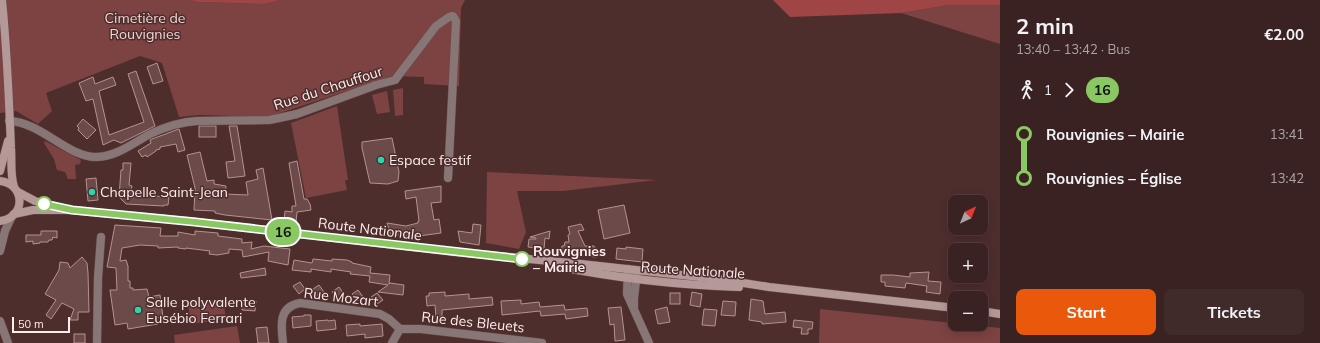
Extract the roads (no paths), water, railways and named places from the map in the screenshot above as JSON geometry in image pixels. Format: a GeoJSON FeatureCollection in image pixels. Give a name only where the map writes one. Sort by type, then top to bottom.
{"type":"FeatureCollection","features":[{"type":"Feature","properties":{"kind":"main road"},"geometry":{"type":"LineString","coordinates":[[2,0],[12,148],[11,176],[19,203],[13,215]]}},
{"type":"Feature","properties":{"kind":"main road"},"geometry":{"type":"LineString","coordinates":[[0,171],[6,153],[10,124]]}},
{"type":"Feature","properties":{"kind":"main road","name":"Route Nationale"},"geometry":{"type":"LineString","coordinates":[[0,181],[7,182],[16,190],[36,201],[72,210]]}},
{"type":"Feature","properties":{"kind":"main road","name":"Route Nationale"},"geometry":{"type":"LineString","coordinates":[[0,221],[13,215],[33,210],[72,210],[195,222],[522,259],[632,274],[695,285],[769,287],[948,307]]}},
{"type":"Feature","properties":{"kind":"main road"},"geometry":{"type":"LineString","coordinates":[[988,312],[1000,314]]}},
{"type":"Feature","properties":{"kind":"street","name":"Rue du Chauffour"},"geometry":{"type":"LineString","coordinates":[[10,124],[23,122],[82,154],[98,157],[117,152],[160,130],[185,122],[197,120],[269,120],[286,117],[394,80],[422,46],[436,26],[453,16],[456,21],[448,178]]}},
{"type":"Feature","properties":{"kind":"street"},"geometry":{"type":"LineString","coordinates":[[0,251],[5,231],[13,215]]}},
{"type":"Feature","properties":{"kind":"street"},"geometry":{"type":"LineString","coordinates":[[97,343],[98,278],[101,237]]}},
{"type":"Feature","properties":{"kind":"street"},"geometry":{"type":"LineString","coordinates":[[632,274],[635,311],[648,343]]}},
{"type":"Feature","properties":{"kind":"street","name":"Rue Mozart"},"geometry":{"type":"LineString","coordinates":[[283,343],[283,314],[288,308],[300,303],[380,314],[389,319],[400,329]]}},
{"type":"Feature","properties":{"kind":"street"},"geometry":{"type":"LineString","coordinates":[[0,321],[8,343]]}},
{"type":"Feature","properties":{"kind":"street"},"geometry":{"type":"LineString","coordinates":[[392,343],[400,329]]}},
{"type":"Feature","properties":{"kind":"street","name":"Rue des Bleuets"},"geometry":{"type":"LineString","coordinates":[[400,329],[421,329],[542,343]]}},
{"type":"Feature","properties":{"kind":"place","name":"Espace festif"},"geometry":{"type":"Point","coordinates":[381,160]}},
{"type":"Feature","properties":{"kind":"place","name":"Chapelle Saint-Jean"},"geometry":{"type":"Point","coordinates":[92,192]}},
{"type":"Feature","properties":{"kind":"place","name":"Rouvignies – Mairie"},"geometry":{"type":"Point","coordinates":[522,259]}},
{"type":"Feature","properties":{"kind":"place","name":"Salle polyvalente Eusébio Ferrari"},"geometry":{"type":"Point","coordinates":[138,310]}},
{"type":"Feature","properties":{"kind":"park label","name":"Cimetière de Rouvignies"},"geometry":{"type":"Point","coordinates":[145,26]}}]}
